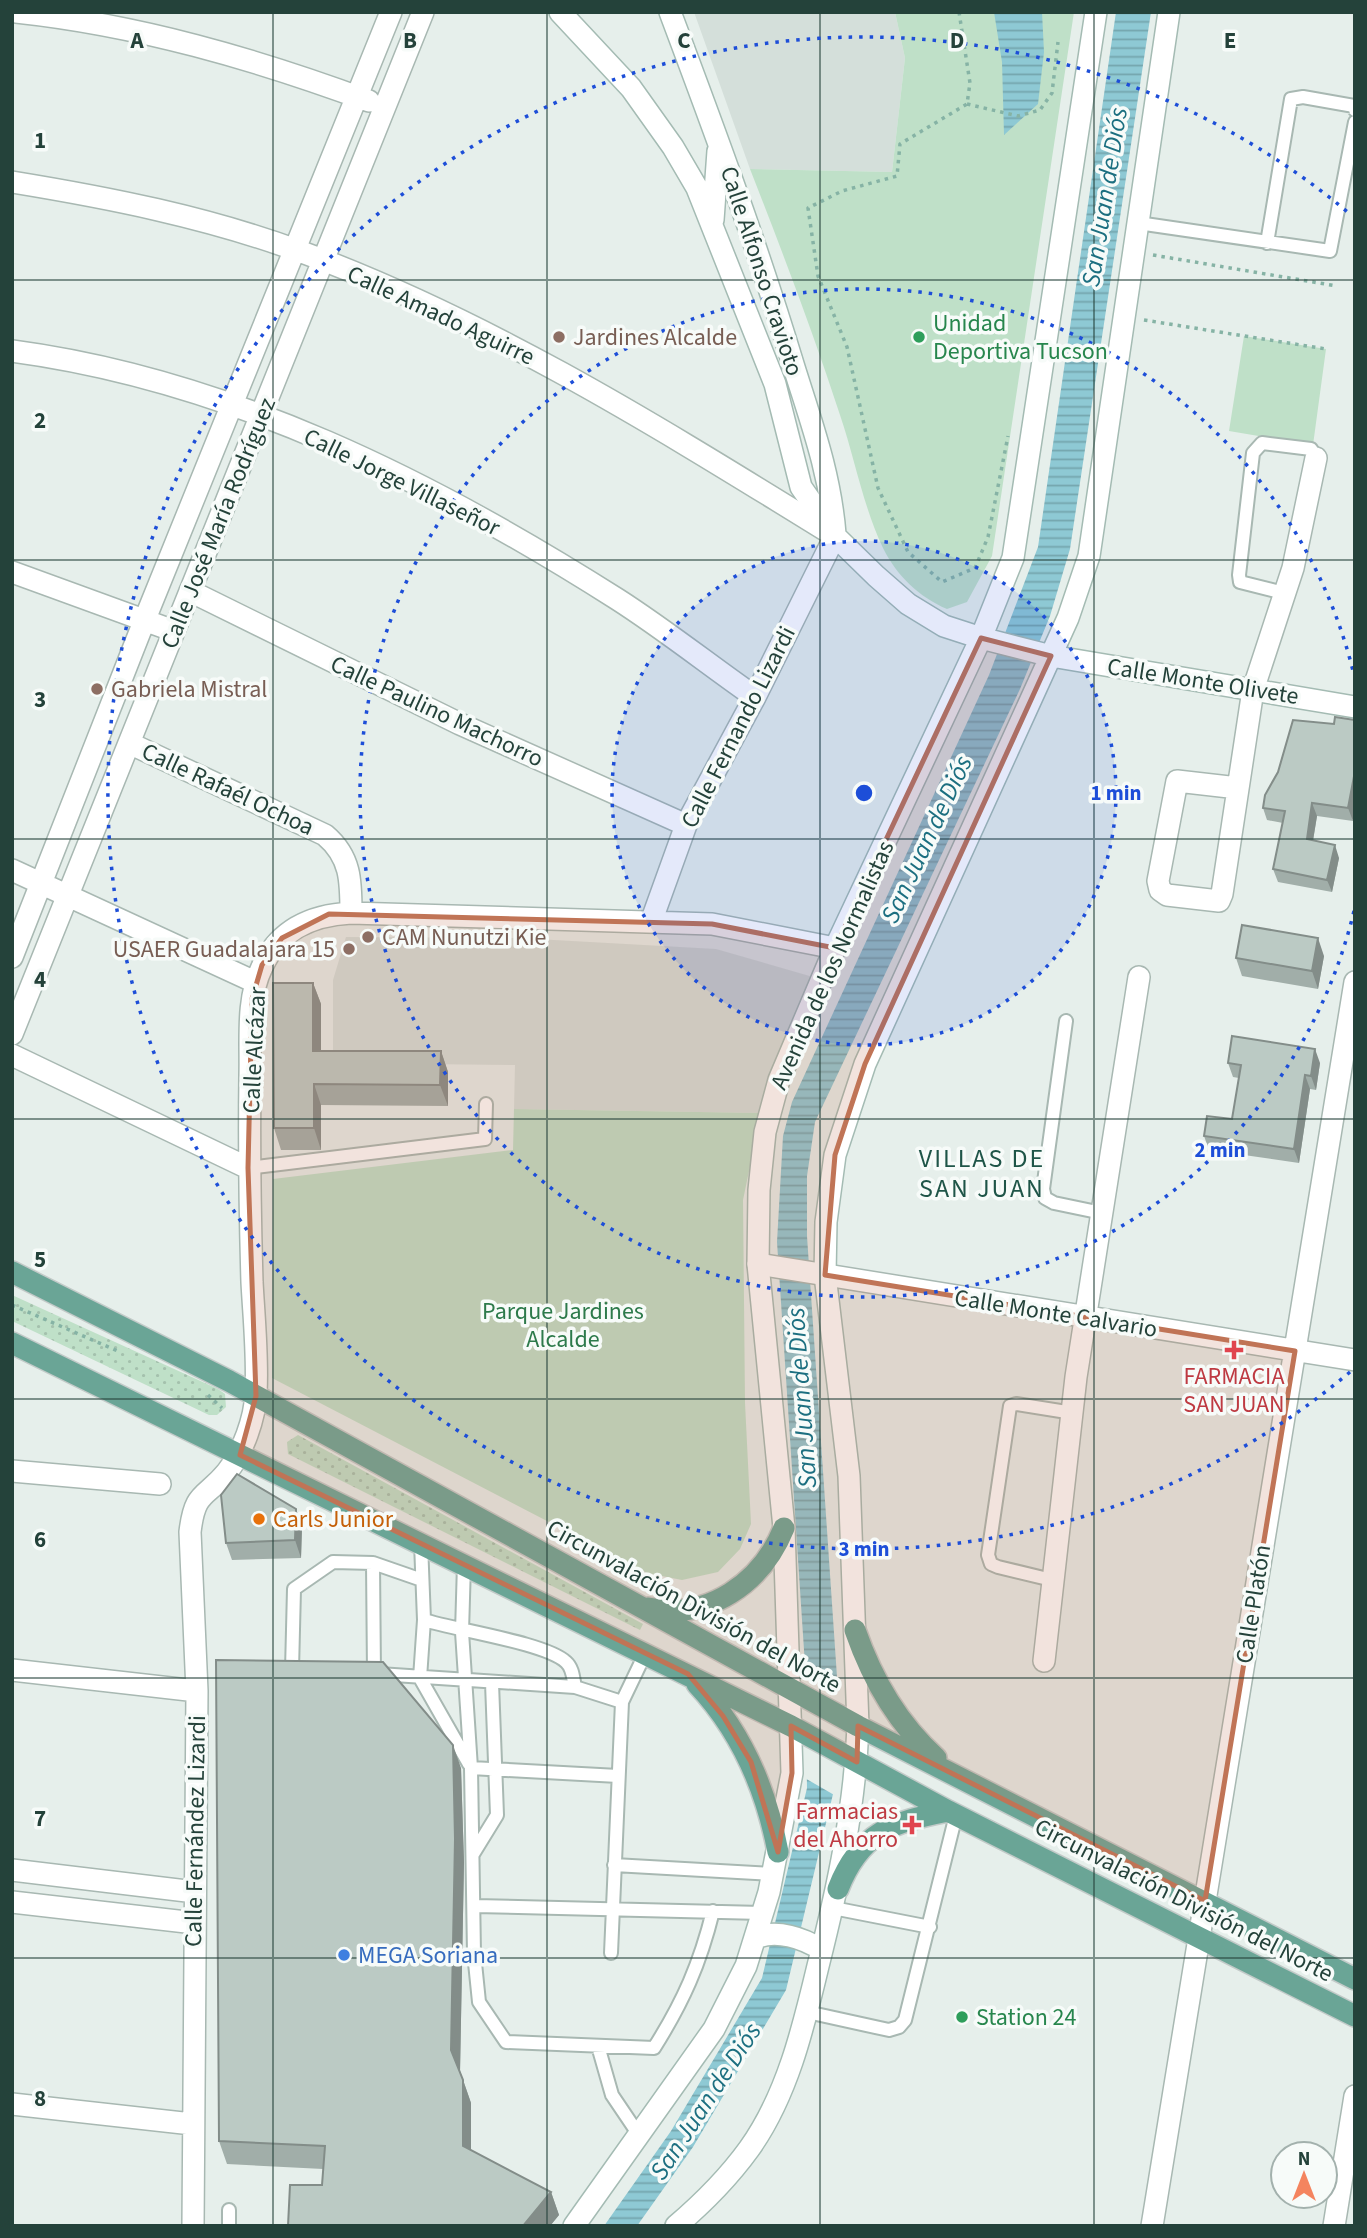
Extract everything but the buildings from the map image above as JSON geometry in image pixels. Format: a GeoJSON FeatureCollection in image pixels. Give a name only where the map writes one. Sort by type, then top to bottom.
{"type":"FeatureCollection","features":[{"type":"Feature","properties":{"kind":"main road","name":"Circunvalación División del Norte"},"geometry":{"type":"LineString","coordinates":[[12,1272],[256,1396],[852,1723],[1355,1979]]}},
{"type":"Feature","properties":{"kind":"main road","name":"Circunvalación División del Norte"},"geometry":{"type":"LineString","coordinates":[[12,1343],[794,1727],[952,1813],[1355,2015]]}},
{"type":"Feature","properties":{"kind":"main road"},"geometry":{"type":"LineString","coordinates":[[638,1606],[687,1609],[733,1593],[747,1583],[769,1558],[784,1528]]}},
{"type":"Feature","properties":{"kind":"main road"},"geometry":{"type":"LineString","coordinates":[[855,1630],[865,1658],[894,1710],[912,1734],[956,1776]]}},
{"type":"Feature","properties":{"kind":"main road"},"geometry":{"type":"LineString","coordinates":[[688,1674],[723,1716],[751,1762],[763,1791],[778,1852]]}},
{"type":"Feature","properties":{"kind":"main road"},"geometry":{"type":"LineString","coordinates":[[836,1899],[853,1858],[876,1835],[906,1819],[952,1813]]}},
{"type":"Feature","properties":{"kind":"street"},"geometry":{"type":"LineString","coordinates":[[16,12],[106,25],[186,42],[385,107]]}},
{"type":"Feature","properties":{"kind":"street","name":"Calle José María Rodríguez"},"geometry":{"type":"LineString","coordinates":[[12,957],[145,619],[234,405],[391,12]]}},
{"type":"Feature","properties":{"kind":"street","name":"Calle José María Rodríguez"},"geometry":{"type":"LineString","coordinates":[[12,1034],[423,12]]}},
{"type":"Feature","properties":{"kind":"street"},"geometry":{"type":"LineString","coordinates":[[561,12],[610,63],[655,121],[698,188],[775,384],[802,487],[835,536]]}},
{"type":"Feature","properties":{"kind":"street","name":"Calle Alfonso Cravioto"},"geometry":{"type":"LineString","coordinates":[[670,12],[719,142],[780,320],[832,488],[835,536]]}},
{"type":"Feature","properties":{"kind":"street","name":"Avenida de los Normalistas"},"geometry":{"type":"LineString","coordinates":[[573,2226],[714,2029],[746,1966],[761,1928],[792,1773],[794,1727],[784,1528],[759,1190],[765,1132],[779,1080],[835,948],[986,639],[1013,558],[1096,12]]}},
{"type":"Feature","properties":{"kind":"street"},"geometry":{"type":"LineString","coordinates":[[676,2226],[718,2187],[750,2148],[787,2076],[807,2012],[818,1947],[836,1899],[854,1760],[852,1723],[855,1630],[849,1476],[820,1274],[835,1155],[865,1064],[1047,655],[1068,618],[1089,556],[1169,12]]}},
{"type":"Feature","properties":{"kind":"street"},"geometry":{"type":"LineString","coordinates":[[713,224],[719,142]]}},
{"type":"Feature","properties":{"kind":"street","name":"Calle Amado Aguirre"},"geometry":{"type":"LineString","coordinates":[[12,182],[179,214],[323,260],[466,324],[584,384],[835,536]]}},
{"type":"Feature","properties":{"kind":"street","name":"Calle Jorge Villaseñor"},"geometry":{"type":"LineString","coordinates":[[12,351],[127,372],[234,405],[370,461],[477,515],[618,600],[755,697]]}},
{"type":"Feature","properties":{"kind":"street"},"geometry":{"type":"LineString","coordinates":[[1238,788],[1177,781],[1158,881],[1160,890],[1167,895],[1219,901],[1238,788],[1253,690],[1293,568],[1316,458]]}},
{"type":"Feature","properties":{"kind":"street","name":"Calle Monte Olivete"},"geometry":{"type":"LineString","coordinates":[[835,536],[908,604],[944,626],[1047,655],[1355,707]]}},
{"type":"Feature","properties":{"kind":"street","name":"Calle Fernando Lizardi"},"geometry":{"type":"LineString","coordinates":[[651,922],[686,825],[755,697],[835,536]]}},
{"type":"Feature","properties":{"kind":"street"},"geometry":{"type":"LineString","coordinates":[[12,572],[174,631]]}},
{"type":"Feature","properties":{"kind":"street","name":"Calle Paulino Machorro"},"geometry":{"type":"LineString","coordinates":[[190,592],[460,724],[686,825]]}},
{"type":"Feature","properties":{"kind":"street","name":"Calle Rafaél Ochoa"},"geometry":{"type":"LineString","coordinates":[[129,743],[325,835],[347,863],[351,913]]}},
{"type":"Feature","properties":{"kind":"street"},"geometry":{"type":"LineString","coordinates":[[12,870],[255,982]]}},
{"type":"Feature","properties":{"kind":"street","name":"Calle Alcázar"},"geometry":{"type":"LineString","coordinates":[[240,1454],[256,1396],[248,1168],[252,999],[255,982],[271,951],[296,926],[330,914],[351,913],[712,924],[835,948]]}},
{"type":"Feature","properties":{"kind":"street"},"geometry":{"type":"LineString","coordinates":[[1044,1661],[1085,1319],[1139,977]]}},
{"type":"Feature","properties":{"kind":"street","name":"Calle Platón"},"geometry":{"type":"LineString","coordinates":[[1152,2226],[1355,982]]}},
{"type":"Feature","properties":{"kind":"street"},"geometry":{"type":"LineString","coordinates":[[12,1055],[248,1168]]}},
{"type":"Feature","properties":{"kind":"street","name":"Calle Monte Calvario"},"geometry":{"type":"LineString","coordinates":[[764,1265],[1085,1319],[1355,1360]]}},
{"type":"Feature","properties":{"kind":"street","name":"Calle Fernández Lizardi"},"geometry":{"type":"LineString","coordinates":[[193,2226],[197,1691],[192,1518],[202,1493],[225,1474],[240,1454]]}},
{"type":"Feature","properties":{"kind":"street"},"geometry":{"type":"LineString","coordinates":[[12,1471],[160,1484]]}},
{"type":"Feature","properties":{"kind":"street"},"geometry":{"type":"LineString","coordinates":[[12,1670],[197,1691]]}},
{"type":"Feature","properties":{"kind":"street"},"geometry":{"type":"LineString","coordinates":[[12,1870],[195,1892]]}},
{"type":"Feature","properties":{"kind":"street"},"geometry":{"type":"LineString","coordinates":[[12,1902],[195,1923]]}},
{"type":"Feature","properties":{"kind":"street"},"geometry":{"type":"LineString","coordinates":[[761,1928],[818,1947]]}},
{"type":"Feature","properties":{"kind":"street"},"geometry":{"type":"LineString","coordinates":[[1334,2226],[1355,2096]]}},
{"type":"Feature","properties":{"kind":"street"},"geometry":{"type":"LineString","coordinates":[[12,2104],[192,2124]]}},
{"type":"Feature","properties":{"kind":"lane"},"geometry":{"type":"LineString","coordinates":[[1267,243],[1291,99],[1344,102],[1354,106],[1355,110]]}},
{"type":"Feature","properties":{"kind":"lane"},"geometry":{"type":"LineString","coordinates":[[1138,223],[1331,251],[1355,122]]}},
{"type":"Feature","properties":{"kind":"lane"},"geometry":{"type":"LineString","coordinates":[[1284,593],[1240,582],[1253,453],[1262,443],[1311,449],[1316,458]]}},
{"type":"Feature","properties":{"kind":"lane"},"geometry":{"type":"LineString","coordinates":[[1066,1021],[1043,1189],[1045,1198],[1054,1203],[1102,1213]]}},
{"type":"Feature","properties":{"kind":"lane"},"geometry":{"type":"LineString","coordinates":[[248,1168],[485,1139],[486,1104]]}},
{"type":"Feature","properties":{"kind":"lane"},"geometry":{"type":"LineString","coordinates":[[1052,1580],[998,1567],[991,1564],[988,1555],[1010,1406],[1016,1404],[1073,1413]]}},
{"type":"Feature","properties":{"kind":"lane"},"geometry":{"type":"LineString","coordinates":[[421,1543],[424,1620],[420,1678],[471,1768]]}},
{"type":"Feature","properties":{"kind":"lane"},"geometry":{"type":"LineString","coordinates":[[316,1671],[292,1670],[294,1589],[333,1562],[373,1563],[422,1580]]}},
{"type":"Feature","properties":{"kind":"lane"},"geometry":{"type":"LineString","coordinates":[[373,1563],[369,1674],[575,1687],[622,1702]]}},
{"type":"Feature","properties":{"kind":"lane"},"geometry":{"type":"LineString","coordinates":[[464,1564],[462,1632],[471,1768],[474,1953],[479,2002],[506,2042],[653,2049],[682,2003],[702,1956],[713,1911]]}},
{"type":"Feature","properties":{"kind":"lane"},"geometry":{"type":"LineString","coordinates":[[424,1620],[462,1632],[531,1646],[560,1657],[569,1664],[575,1687]]}},
{"type":"Feature","properties":{"kind":"lane"},"geometry":{"type":"LineString","coordinates":[[611,1953],[622,1702],[645,1654]]}},
{"type":"Feature","properties":{"kind":"lane"},"geometry":{"type":"LineString","coordinates":[[473,1854],[497,1815],[492,1683]]}},
{"type":"Feature","properties":{"kind":"lane"},"geometry":{"type":"LineString","coordinates":[[471,1768],[618,1776]]}},
{"type":"Feature","properties":{"kind":"lane"},"geometry":{"type":"LineString","coordinates":[[807,2012],[889,2030],[899,2027],[905,2020],[930,1927],[952,1813]]}},
{"type":"Feature","properties":{"kind":"lane"},"geometry":{"type":"LineString","coordinates":[[614,1866],[773,1874]]}},
{"type":"Feature","properties":{"kind":"lane"},"geometry":{"type":"LineString","coordinates":[[836,1899],[930,1927]]}},
{"type":"Feature","properties":{"kind":"lane"},"geometry":{"type":"LineString","coordinates":[[475,1906],[713,1911],[761,1928]]}},
{"type":"Feature","properties":{"kind":"lane"},"geometry":{"type":"LineString","coordinates":[[598,2046],[612,2095],[639,2135]]}},
{"type":"Feature","properties":{"kind":"lane"},"geometry":{"type":"LineString","coordinates":[[229,2210],[229,2226]]}},
{"type":"Feature","properties":{"kind":"path"},"geometry":{"type":"LineString","coordinates":[[959,12],[970,83],[967,104]]}},
{"type":"Feature","properties":{"kind":"path"},"geometry":{"type":"LineString","coordinates":[[1009,434],[988,537],[975,568],[942,582],[908,552],[877,488],[847,347],[818,276],[808,208],[842,191],[897,176],[901,144],[967,104],[1018,116],[1040,110],[1052,93],[1058,42]]}},
{"type":"Feature","properties":{"kind":"path"},"geometry":{"type":"LineString","coordinates":[[1134,252],[1337,286]]}},
{"type":"Feature","properties":{"kind":"path"},"geometry":{"type":"LineString","coordinates":[[1124,316],[1326,349]]}},
{"type":"Feature","properties":{"kind":"path"},"geometry":{"type":"LineString","coordinates":[[12,1305],[124,1354]]}},
{"type":"Feature","properties":{"kind":"path"},"geometry":{"type":"LineString","coordinates":[[206,1394],[222,1409]]}},
{"type":"Feature","properties":{"kind":"highlighted area"},"geometry":{"type":"Polygon","coordinates":[[[981,638],[1051,656],[865,1064],[835,1155],[825,1275],[1295,1351],[1205,1901],[858,1726],[857,1762],[791,1726],[792,1773],[778,1852],[751,1762],[723,1716],[688,1674],[240,1455],[256,1396],[248,1168],[252,999],[262,965],[282,938],[329,914],[712,924],[835,948],[981,638]]]}},
{"type":"Feature","properties":{"kind":"shaded area"},"geometry":{"type":"Polygon","coordinates":[[[694,12],[895,12],[905,58],[892,172],[750,169],[694,12]]]}},
{"type":"Feature","properties":{"kind":"shaded area"},"geometry":{"type":"Polygon","coordinates":[[[346,937],[518,938],[716,949],[813,977],[761,1113],[514,1109],[515,1065],[333,1063],[333,980],[346,937]]]}},
{"type":"Feature","properties":{"kind":"green space","name":"Unidad Deportiva Tucson"},"geometry":{"type":"Polygon","coordinates":[[[895,12],[1074,12],[992,556],[967,602],[947,609],[910,585],[883,548],[870,516],[819,353],[750,169],[892,172],[905,58],[895,12]]]}},
{"type":"Feature","properties":{"kind":"green space"},"geometry":{"type":"Polygon","coordinates":[[[1244,336],[1326,349],[1313,445],[1229,431],[1244,336]]]}},
{"type":"Feature","properties":{"kind":"green space","name":"Parque Jardines Alcalde"},"geometry":{"type":"Polygon","coordinates":[[[514,1109],[761,1113],[743,1200],[745,1403],[751,1524],[740,1549],[718,1572],[682,1580],[647,1573],[272,1378],[273,1179],[513,1150],[514,1109]]]}},
{"type":"Feature","properties":{"kind":"green space"},"geometry":{"type":"Polygon","coordinates":[[[12,1295],[218,1389],[225,1394],[226,1407],[217,1415],[209,1415],[12,1321],[12,1295]]]}},
{"type":"Feature","properties":{"kind":"green space"},"geometry":{"type":"Polygon","coordinates":[[[298,1435],[643,1624],[640,1630],[288,1454],[287,1442],[298,1435]]]}},
{"type":"Feature","properties":{"kind":"water"},"geometry":{"type":"Polygon","coordinates":[[[994,12],[1042,12],[1044,52],[1038,104],[1004,135],[1002,62],[994,12]]]}},
{"type":"Feature","properties":{"kind":"water","name":"San Juan de Diós"},"geometry":{"type":"Polygon","coordinates":[[[1116,12],[1151,12],[1070,549],[1050,616],[1020,689],[815,1122],[807,1176],[807,1236],[837,1677],[833,1794],[786,1990],[693,2147],[637,2226],[604,2226],[671,2131],[762,1978],[807,1788],[805,1665],[777,1242],[783,1136],[792,1102],[989,675],[1038,547],[1116,12]]]}},
{"type":"Feature","properties":{"kind":"pier"},"geometry":{"type":"Polygon","coordinates":[[[801,1666],[840,1687],[836,1796],[803,1777],[801,1666]]]}},
{"type":"Feature","properties":{"kind":"place","name":"Jardines Alcalde"},"geometry":{"type":"Point","coordinates":[559,337]}},
{"type":"Feature","properties":{"kind":"place","name":"Unidad Deportiva Tucson"},"geometry":{"type":"Point","coordinates":[919,337]}},
{"type":"Feature","properties":{"kind":"place","name":"Gabriela Mistral"},"geometry":{"type":"Point","coordinates":[97,689]}},
{"type":"Feature","properties":{"kind":"place","name":"CAM Nunutzi Kie"},"geometry":{"type":"Point","coordinates":[368,937]}},
{"type":"Feature","properties":{"kind":"place","name":"USAER Guadalajara 15"},"geometry":{"type":"Point","coordinates":[349,949]}},
{"type":"Feature","properties":{"kind":"place","name":"FARMACIA SAN JUAN"},"geometry":{"type":"Point","coordinates":[1234,1350]}},
{"type":"Feature","properties":{"kind":"place","name":"Carls Junior"},"geometry":{"type":"Point","coordinates":[259,1519]}},
{"type":"Feature","properties":{"kind":"place","name":"Farmacias del Ahorro"},"geometry":{"type":"Point","coordinates":[912,1825]}},
{"type":"Feature","properties":{"kind":"place","name":"MEGA Soriana"},"geometry":{"type":"Point","coordinates":[344,1955]}},
{"type":"Feature","properties":{"kind":"place","name":"Station 24"},"geometry":{"type":"Point","coordinates":[962,2017]}},
{"type":"Feature","properties":{"kind":"district","name":"VILLAS DE SAN JUAN"},"geometry":{"type":"Point","coordinates":[982,1173]}}]}
